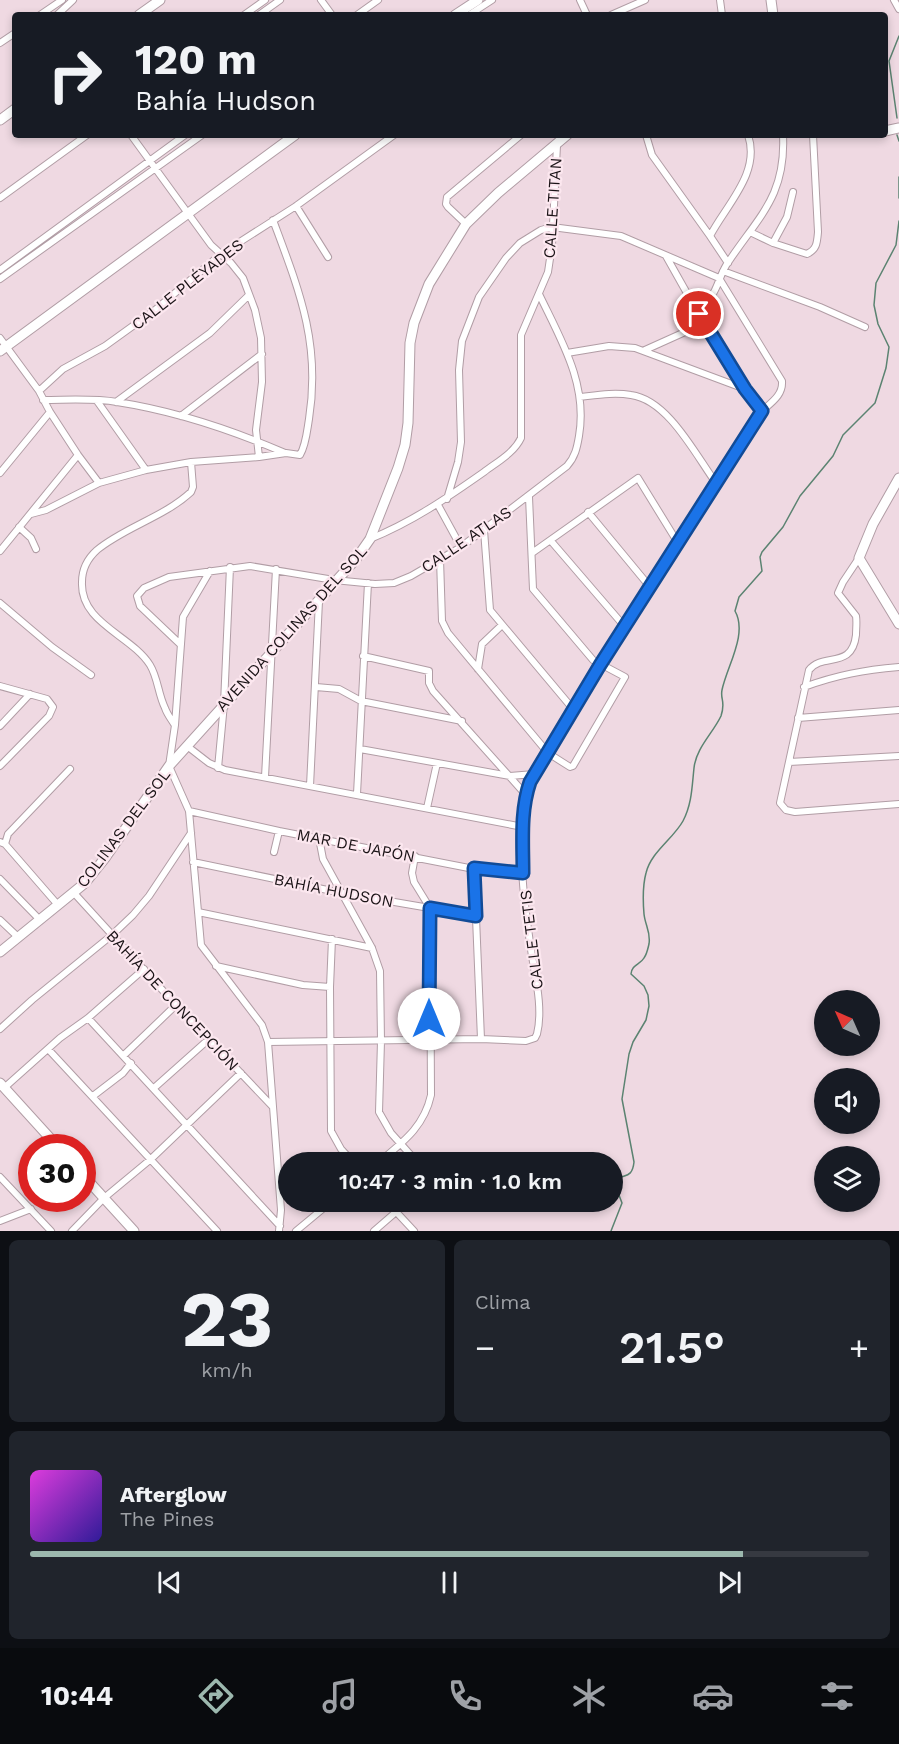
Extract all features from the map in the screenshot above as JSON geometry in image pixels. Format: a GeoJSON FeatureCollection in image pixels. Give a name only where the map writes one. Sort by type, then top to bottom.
{"type":"FeatureCollection","features":[{"type":"Feature","properties":{"kind":"street"},"geometry":{"type":"LineString","coordinates":[[44,12],[62,0]]}},
{"type":"Feature","properties":{"kind":"street"},"geometry":{"type":"LineString","coordinates":[[60,12],[73,0]]}},
{"type":"Feature","properties":{"kind":"street"},"geometry":{"type":"LineString","coordinates":[[147,11],[160,0]]}},
{"type":"Feature","properties":{"kind":"street"},"geometry":{"type":"LineString","coordinates":[[248,12],[265,0]]}},
{"type":"Feature","properties":{"kind":"street"},"geometry":{"type":"LineString","coordinates":[[361,12],[378,0]]}},
{"type":"Feature","properties":{"kind":"street"},"geometry":{"type":"LineString","coordinates":[[460,12],[478,0]]}},
{"type":"Feature","properties":{"kind":"street"},"geometry":{"type":"LineString","coordinates":[[474,12],[492,0]]}},
{"type":"Feature","properties":{"kind":"street"},"geometry":{"type":"LineString","coordinates":[[618,12],[645,0]]}},
{"type":"Feature","properties":{"kind":"street"},"geometry":{"type":"LineString","coordinates":[[894,0],[899,9]]}},
{"type":"Feature","properties":{"kind":"street"},"geometry":{"type":"LineString","coordinates":[[263,12],[278,1]]}},
{"type":"Feature","properties":{"kind":"street"},"geometry":{"type":"LineString","coordinates":[[0,198],[83,138]]}},
{"type":"Feature","properties":{"kind":"street"},"geometry":{"type":"LineString","coordinates":[[133,138],[188,214],[238,271],[249,295],[260,326],[262,354],[262,382],[256,430],[259,457]]}},
{"type":"Feature","properties":{"kind":"street"},"geometry":{"type":"LineString","coordinates":[[0,270],[181,138]]}},
{"type":"Feature","properties":{"kind":"street"},"geometry":{"type":"LineString","coordinates":[[0,279],[198,138]]}},
{"type":"Feature","properties":{"kind":"street"},"geometry":{"type":"LineString","coordinates":[[3,349],[291,138]]}},
{"type":"Feature","properties":{"kind":"street","name":"CALLE PLÉYADES"},"geometry":{"type":"LineString","coordinates":[[39,392],[63,369],[105,346],[155,310],[221,254],[296,206],[390,138]]}},
{"type":"Feature","properties":{"kind":"street"},"geometry":{"type":"LineString","coordinates":[[466,224],[448,207],[447,197],[517,138]]}},
{"type":"Feature","properties":{"kind":"street","name":"AVENIDA COLINAS DEL SOL"},"geometry":{"type":"LineString","coordinates":[[187,746],[334,580],[356,559],[370,540],[405,445],[408,423],[410,343],[414,323],[429,285],[466,224],[498,193],[564,138]]}},
{"type":"Feature","properties":{"kind":"street"},"geometry":{"type":"LineString","coordinates":[[647,138],[652,155],[711,234],[728,263]]}},
{"type":"Feature","properties":{"kind":"street"},"geometry":{"type":"LineString","coordinates":[[711,234],[746,179],[751,155],[748,138]]}},
{"type":"Feature","properties":{"kind":"street"},"geometry":{"type":"LineString","coordinates":[[699,314],[713,293],[718,278],[769,204],[778,184],[783,160],[783,138]]}},
{"type":"Feature","properties":{"kind":"street"},"geometry":{"type":"LineString","coordinates":[[750,232],[773,243],[807,254],[814,250],[817,243],[813,138]]}},
{"type":"Feature","properties":{"kind":"street","name":"CALLE TITAN"},"geometry":{"type":"LineString","coordinates":[[447,499],[503,458],[518,445],[521,438],[521,335],[548,272],[556,145]]}},
{"type":"Feature","properties":{"kind":"street"},"geometry":{"type":"LineString","coordinates":[[773,243],[787,217],[793,192]]}},
{"type":"Feature","properties":{"kind":"street"},"geometry":{"type":"LineString","coordinates":[[296,206],[328,257]]}},
{"type":"Feature","properties":{"kind":"street"},"geometry":{"type":"LineString","coordinates":[[43,400],[116,402],[180,416],[299,456],[303,451],[312,400],[313,358],[304,308],[273,220]]}},
{"type":"Feature","properties":{"kind":"street"},"geometry":{"type":"LineString","coordinates":[[370,540],[401,526],[447,499],[458,462],[461,442],[459,370],[462,341],[479,297],[506,258],[528,237],[552,227],[621,236],[718,278]]}},
{"type":"Feature","properties":{"kind":"street"},"geometry":{"type":"LineString","coordinates":[[666,256],[745,389],[762,411]]}},
{"type":"Feature","properties":{"kind":"street"},"geometry":{"type":"LineString","coordinates":[[723,271],[835,313],[865,327]]}},
{"type":"Feature","properties":{"kind":"street","name":"CALLE TETIS"},"geometry":{"type":"LineString","coordinates":[[481,1039],[531,1041],[538,1030],[537,990],[527,925],[523,873],[523,826],[526,795],[534,774],[600,665],[762,411],[777,398],[783,385],[718,278]]}},
{"type":"Feature","properties":{"kind":"street","name":"CALLE ATLAS"},"geometry":{"type":"LineString","coordinates":[[180,644],[140,606],[137,596],[144,588],[169,577],[250,566],[334,580],[394,583],[461,547],[567,466],[574,459],[580,428],[580,397],[575,372],[540,294]]}},
{"type":"Feature","properties":{"kind":"street"},"geometry":{"type":"LineString","coordinates":[[116,402],[210,333],[249,295]]}},
{"type":"Feature","properties":{"kind":"street"},"geometry":{"type":"LineString","coordinates":[[645,350],[705,323]]}},
{"type":"Feature","properties":{"kind":"street"},"geometry":{"type":"LineString","coordinates":[[0,338],[3,349],[39,392],[78,455],[99,483]]}},
{"type":"Feature","properties":{"kind":"street"},"geometry":{"type":"LineString","coordinates":[[567,353],[609,346],[645,350],[745,389]]}},
{"type":"Feature","properties":{"kind":"street"},"geometry":{"type":"LineString","coordinates":[[180,416],[262,354]]}},
{"type":"Feature","properties":{"kind":"street"},"geometry":{"type":"LineString","coordinates":[[580,397],[622,394],[655,403],[669,418],[716,483]]}},
{"type":"Feature","properties":{"kind":"street"},"geometry":{"type":"LineString","coordinates":[[97,401],[146,470]]}},
{"type":"Feature","properties":{"kind":"street"},"geometry":{"type":"LineString","coordinates":[[0,473],[50,412]]}},
{"type":"Feature","properties":{"kind":"street"},"geometry":{"type":"LineString","coordinates":[[31,513],[46,510],[99,483],[146,470],[190,462],[286,453]]}},
{"type":"Feature","properties":{"kind":"street"},"geometry":{"type":"LineString","coordinates":[[0,551],[78,455]]}},
{"type":"Feature","properties":{"kind":"street"},"geometry":{"type":"LineString","coordinates":[[175,725],[164,708],[149,664],[140,653],[101,621],[89,607],[81,585],[82,573],[87,561],[96,551],[151,519],[191,492],[193,487],[190,462]]}},
{"type":"Feature","properties":{"kind":"street"},"geometry":{"type":"LineString","coordinates":[[532,553],[638,478],[678,543]]}},
{"type":"Feature","properties":{"kind":"street"},"geometry":{"type":"LineString","coordinates":[[899,478],[873,524],[859,558],[838,593],[856,616],[855,644],[850,653],[845,656],[811,666],[804,687],[779,799],[782,807],[789,812],[899,804]]}},
{"type":"Feature","properties":{"kind":"street"},"geometry":{"type":"LineString","coordinates":[[440,559],[442,621],[445,628],[548,753],[572,767],[625,678],[593,660],[533,589],[529,497]]}},
{"type":"Feature","properties":{"kind":"street"},"geometry":{"type":"LineString","coordinates":[[438,505],[461,547]]}},
{"type":"Feature","properties":{"kind":"street"},"geometry":{"type":"LineString","coordinates":[[588,512],[650,587]]}},
{"type":"Feature","properties":{"kind":"street"},"geometry":{"type":"LineString","coordinates":[[19,527],[31,538],[36,549]]}},
{"type":"Feature","properties":{"kind":"street"},"geometry":{"type":"LineString","coordinates":[[484,530],[489,604],[493,614],[573,709]]}},
{"type":"Feature","properties":{"kind":"street"},"geometry":{"type":"LineString","coordinates":[[0,537],[7,542]]}},
{"type":"Feature","properties":{"kind":"street"},"geometry":{"type":"LineString","coordinates":[[551,541],[625,627]]}},
{"type":"Feature","properties":{"kind":"street"},"geometry":{"type":"LineString","coordinates":[[859,558],[899,624]]}},
{"type":"Feature","properties":{"kind":"street"},"geometry":{"type":"LineString","coordinates":[[219,768],[230,567]]}},
{"type":"Feature","properties":{"kind":"street"},"geometry":{"type":"LineString","coordinates":[[265,777],[276,569]]}},
{"type":"Feature","properties":{"kind":"street"},"geometry":{"type":"LineString","coordinates":[[210,571],[183,617],[175,725],[169,766],[189,811],[201,945],[262,1025],[268,1042],[281,1210],[280,1228]]}},
{"type":"Feature","properties":{"kind":"street"},"geometry":{"type":"LineString","coordinates":[[357,794],[368,583]]}},
{"type":"Feature","properties":{"kind":"street"},"geometry":{"type":"LineString","coordinates":[[310,786],[320,598]]}},
{"type":"Feature","properties":{"kind":"street"},"geometry":{"type":"LineString","coordinates":[[0,603],[52,647],[91,675]]}},
{"type":"Feature","properties":{"kind":"street"},"geometry":{"type":"LineString","coordinates":[[478,669],[482,644],[502,625]]}},
{"type":"Feature","properties":{"kind":"street"},"geometry":{"type":"LineString","coordinates":[[363,656],[429,671],[430,687],[526,795]]}},
{"type":"Feature","properties":{"kind":"street"},"geometry":{"type":"LineString","coordinates":[[804,687],[834,676],[861,670],[899,667]]}},
{"type":"Feature","properties":{"kind":"street"},"geometry":{"type":"LineString","coordinates":[[0,686],[47,699],[53,707],[49,716],[0,766]]}},
{"type":"Feature","properties":{"kind":"street"},"geometry":{"type":"LineString","coordinates":[[316,687],[339,689],[361,701],[462,722]]}},
{"type":"Feature","properties":{"kind":"street"},"geometry":{"type":"LineString","coordinates":[[0,726],[30,694]]}},
{"type":"Feature","properties":{"kind":"street"},"geometry":{"type":"LineString","coordinates":[[798,718],[899,710]]}},
{"type":"Feature","properties":{"kind":"street"},"geometry":{"type":"LineString","coordinates":[[187,746],[219,768],[523,826]]}},
{"type":"Feature","properties":{"kind":"street","name":"COLINAS DEL SOL"},"geometry":{"type":"LineString","coordinates":[[0,952],[85,883],[169,766],[187,746]]}},
{"type":"Feature","properties":{"kind":"street"},"geometry":{"type":"LineString","coordinates":[[360,749],[510,776],[534,774]]}},
{"type":"Feature","properties":{"kind":"street"},"geometry":{"type":"LineString","coordinates":[[789,762],[899,756]]}},
{"type":"Feature","properties":{"kind":"street"},"geometry":{"type":"LineString","coordinates":[[427,808],[437,763]]}},
{"type":"Feature","properties":{"kind":"street"},"geometry":{"type":"LineString","coordinates":[[58,905],[2,843],[70,769]]}},
{"type":"Feature","properties":{"kind":"street","name":"MAR DE JAPÓN"},"geometry":{"type":"LineString","coordinates":[[189,811],[279,831],[474,868],[523,873]]}},
{"type":"Feature","properties":{"kind":"street"},"geometry":{"type":"LineString","coordinates":[[274,852],[279,831]]}},
{"type":"Feature","properties":{"kind":"street"},"geometry":{"type":"LineString","coordinates":[[0,1029],[112,934],[149,896],[192,833]]}},
{"type":"Feature","properties":{"kind":"street"},"geometry":{"type":"LineString","coordinates":[[319,838],[323,859],[372,948],[381,981],[379,1112],[391,1133],[408,1152]]}},
{"type":"Feature","properties":{"kind":"street"},"geometry":{"type":"LineString","coordinates":[[392,1152],[420,1125],[429,1106],[431,1082],[430,908],[414,882],[412,873],[415,856]]}},
{"type":"Feature","properties":{"kind":"street","name":"BAHÍA HUDSON"},"geometry":{"type":"LineString","coordinates":[[193,862],[476,916]]}},
{"type":"Feature","properties":{"kind":"street"},"geometry":{"type":"LineString","coordinates":[[268,1042],[481,1039],[474,868]]}},
{"type":"Feature","properties":{"kind":"street"},"geometry":{"type":"LineString","coordinates":[[0,879],[40,921]]}},
{"type":"Feature","properties":{"kind":"street","name":"BAHÍA DE CONCEPCIÓN"},"geometry":{"type":"LineString","coordinates":[[74,892],[176,1005],[273,1106]]}},
{"type":"Feature","properties":{"kind":"street"},"geometry":{"type":"LineString","coordinates":[[198,912],[372,948]]}},
{"type":"Feature","properties":{"kind":"street"},"geometry":{"type":"LineString","coordinates":[[0,920],[18,938]]}},
{"type":"Feature","properties":{"kind":"street"},"geometry":{"type":"LineString","coordinates":[[332,939],[331,1131],[344,1152]]}},
{"type":"Feature","properties":{"kind":"street"},"geometry":{"type":"LineString","coordinates":[[215,966],[303,985],[330,987]]}},
{"type":"Feature","properties":{"kind":"street"},"geometry":{"type":"LineString","coordinates":[[46,1134],[2,1085],[88,1018],[144,969]]}},
{"type":"Feature","properties":{"kind":"street"},"geometry":{"type":"LineString","coordinates":[[124,1055],[176,1005]]}},
{"type":"Feature","properties":{"kind":"street"},"geometry":{"type":"LineString","coordinates":[[88,1018],[188,1124],[280,1228]]}},
{"type":"Feature","properties":{"kind":"street"},"geometry":{"type":"LineString","coordinates":[[154,1088],[209,1039]]}},
{"type":"Feature","properties":{"kind":"street"},"geometry":{"type":"LineString","coordinates":[[48,1049],[217,1231]]}},
{"type":"Feature","properties":{"kind":"street"},"geometry":{"type":"LineString","coordinates":[[93,1096],[131,1064]]}},
{"type":"Feature","properties":{"kind":"street"},"geometry":{"type":"LineString","coordinates":[[72,1231],[104,1198],[151,1159],[241,1073]]}},
{"type":"Feature","properties":{"kind":"street"},"geometry":{"type":"LineString","coordinates":[[0,1177],[18,1196]]}},
{"type":"Feature","properties":{"kind":"street"},"geometry":{"type":"LineString","coordinates":[[96,1189],[134,1231]]}},
{"type":"Feature","properties":{"kind":"street"},"geometry":{"type":"LineString","coordinates":[[0,1221],[23,1212]]}},
{"type":"Feature","properties":{"kind":"street"},"geometry":{"type":"LineString","coordinates":[[34,1212],[51,1231]]}},
{"type":"Feature","properties":{"kind":"street"},"geometry":{"type":"LineString","coordinates":[[296,1231],[319,1212]]}},
{"type":"Feature","properties":{"kind":"street"},"geometry":{"type":"LineString","coordinates":[[374,1231],[396,1212],[414,1231]]}},
{"type":"Feature","properties":{"kind":"waterway"},"geometry":{"type":"LineString","coordinates":[[897,118],[889,61],[899,36]]}},
{"type":"Feature","properties":{"kind":"waterway"},"geometry":{"type":"LineString","coordinates":[[897,135],[899,141]]}},
{"type":"Feature","properties":{"kind":"waterway"},"geometry":{"type":"LineString","coordinates":[[899,177],[899,198]]}},
{"type":"Feature","properties":{"kind":"waterway"},"geometry":{"type":"LineString","coordinates":[[611,1231],[622,1203],[614,1182],[629,1174],[634,1162],[622,1099],[629,1054],[646,1020],[649,1006],[644,986],[631,974],[633,968],[645,956],[649,944],[644,909],[646,873],[652,859],[674,834],[686,815],[690,802],[695,761],[701,747],[721,716],[722,690],[738,640],[738,620],[735,611],[739,597],[762,571],[760,557],[762,552],[783,527],[800,496],[833,456],[843,435],[875,403],[886,368],[889,347],[878,324],[874,305],[876,283],[896,245],[899,221]]}},
{"type":"Feature","properties":{"kind":"route"},"geometry":{"type":"LineString","coordinates":[[429,1019],[430,908],[476,916],[474,868],[523,873],[523,826],[526,795],[537,768],[762,411],[745,389],[699,314]]}}]}
